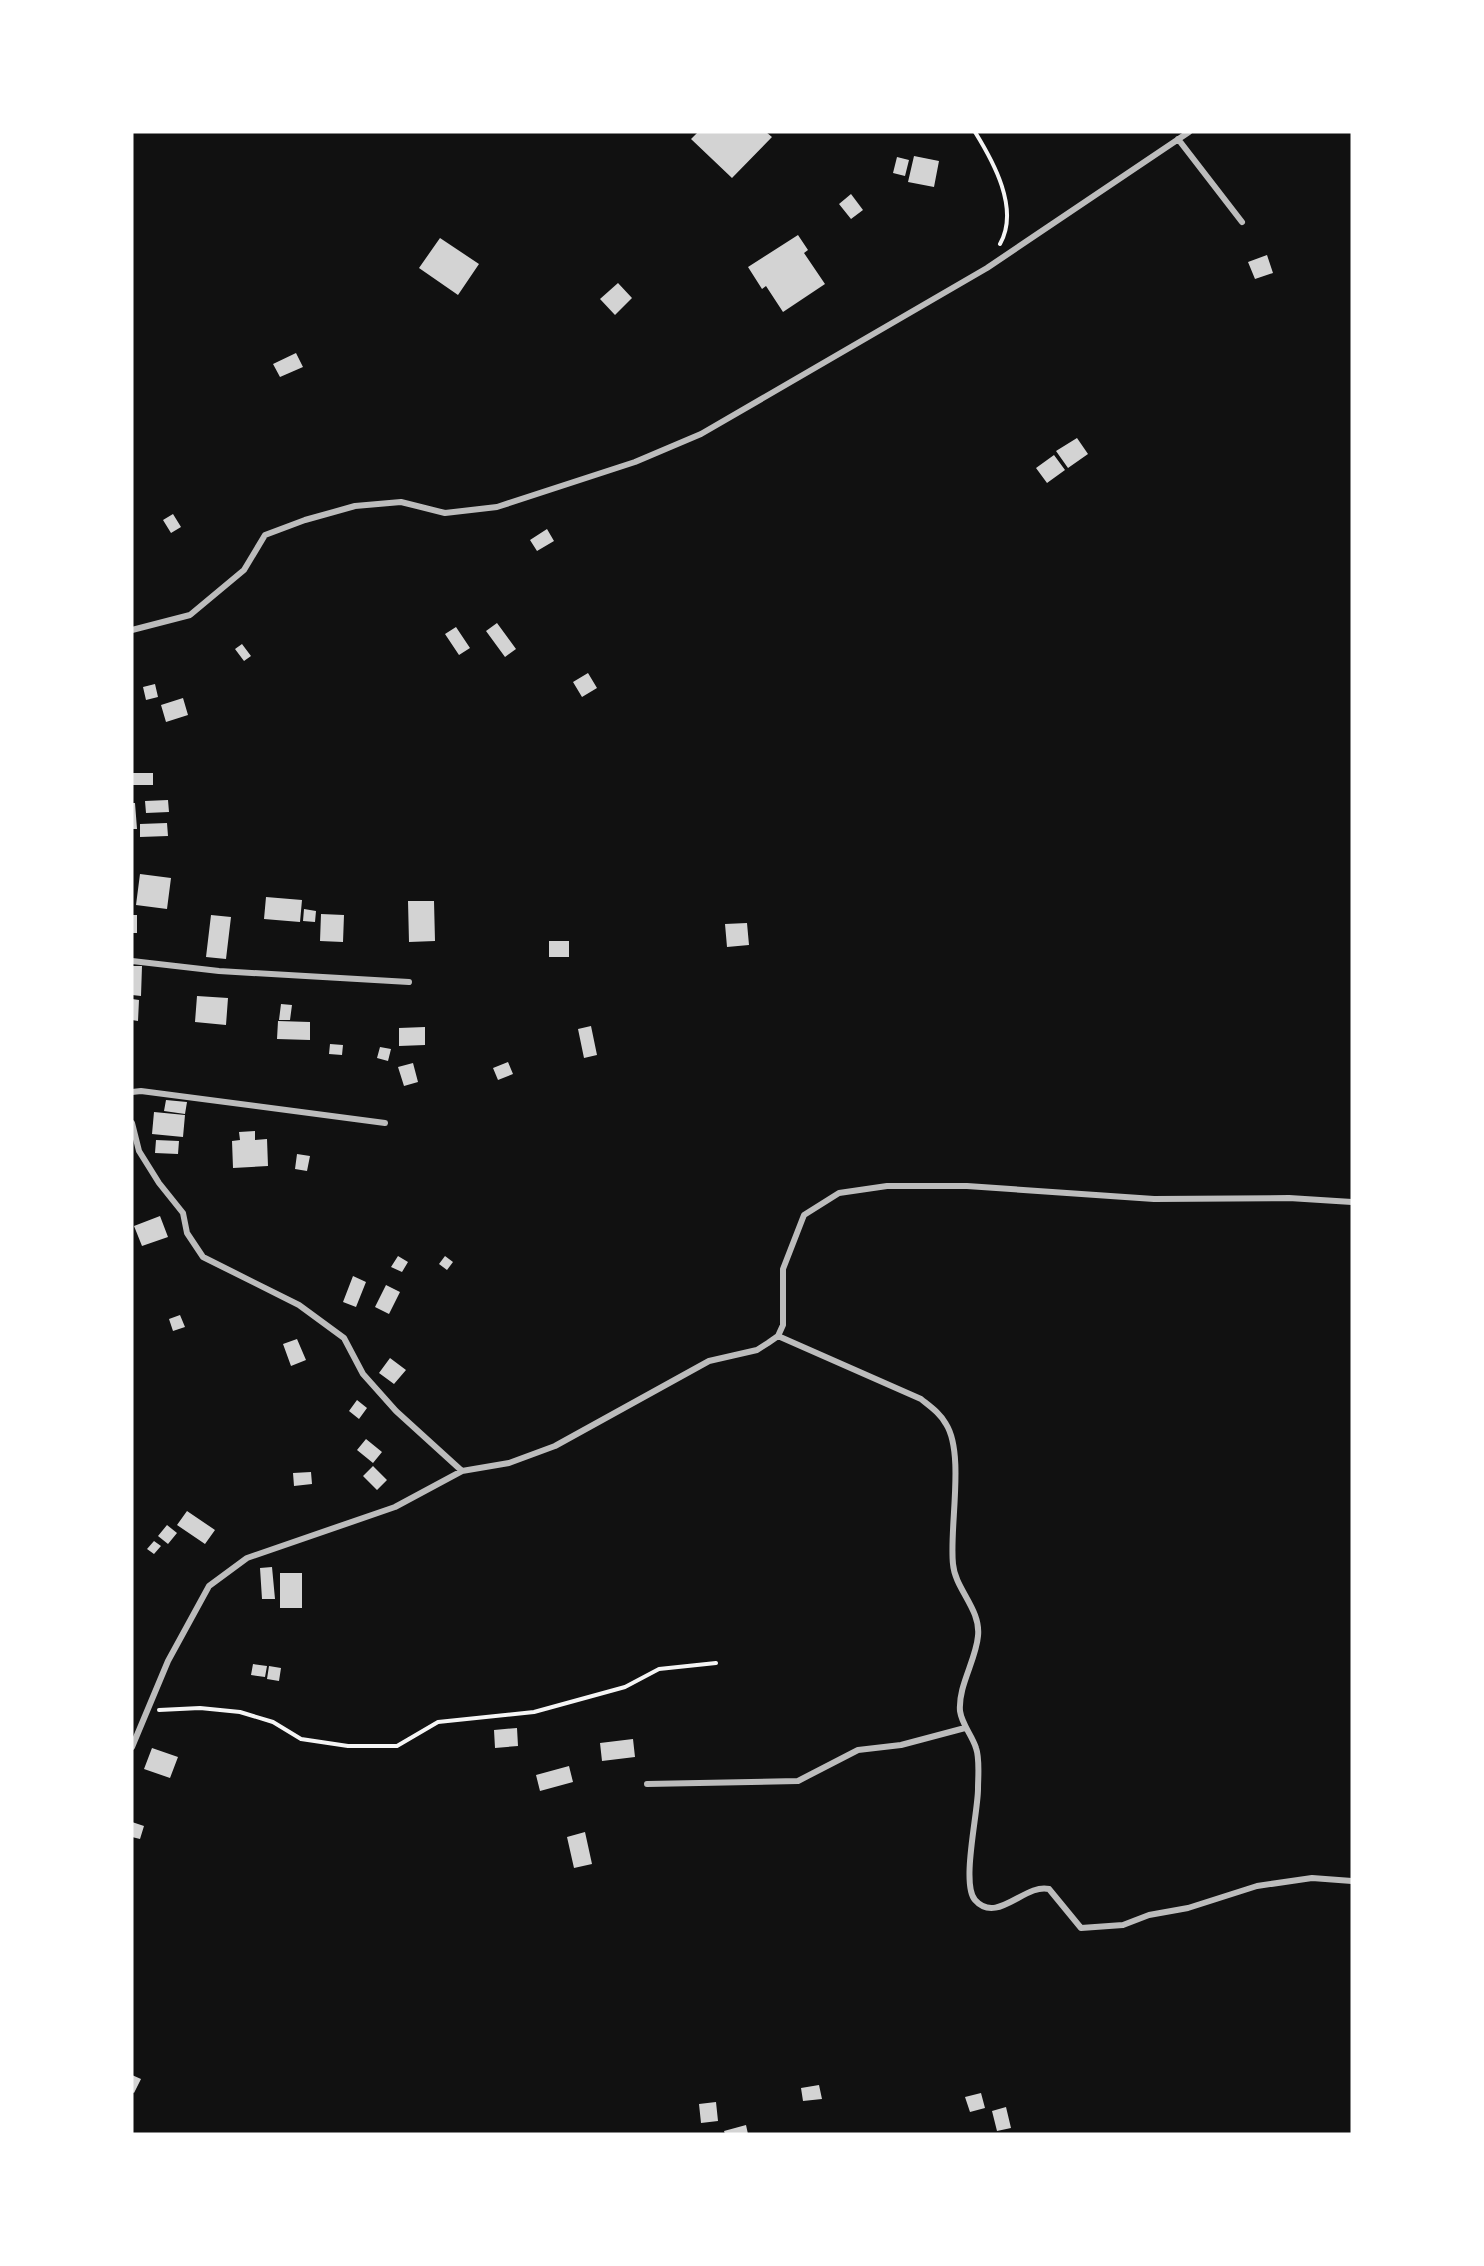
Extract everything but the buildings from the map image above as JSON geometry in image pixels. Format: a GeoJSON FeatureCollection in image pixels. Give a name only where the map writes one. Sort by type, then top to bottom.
{"type":"FeatureCollection","features":[{"type":"Feature","properties":{"kind":"street"},"geometry":{"type":"LineString","coordinates":[[132,630],[190,615],[244,570],[265,535],[305,520],[355,506],[400,502],[445,513],[497,507],[635,462],[692,438],[987,268],[1189,132]]}},
{"type":"Feature","properties":{"kind":"street"},"geometry":{"type":"LineString","coordinates":[[1178,139],[1242,222]]}},
{"type":"Feature","properties":{"kind":"street"},"geometry":{"type":"LineString","coordinates":[[132,961],[219,971],[410,982]]}},
{"type":"Feature","properties":{"kind":"street"},"geometry":{"type":"LineString","coordinates":[[132,1092],[141,1091],[385,1123]]}},
{"type":"Feature","properties":{"kind":"street"},"geometry":{"type":"LineString","coordinates":[[132,1123],[139,1151],[159,1183],[183,1213],[187,1233],[202,1257],[299,1305],[344,1338],[363,1374],[396,1412],[462,1471]]}},
{"type":"Feature","properties":{"kind":"street"},"geometry":{"type":"LineString","coordinates":[[132,1748],[168,1661],[209,1586],[247,1558],[395,1507],[462,1471],[509,1463],[555,1446],[709,1361],[757,1350],[778,1336],[783,1325],[783,1269],[804,1215],[839,1193],[887,1186],[967,1186],[1154,1199],[1289,1197],[1352,1202]]}},
{"type":"Feature","properties":{"kind":"street"},"geometry":{"type":"LineString","coordinates":[[778,1336],[921,1399],[938,1413],[948,1427],[955,1463],[953,1566],[974,1611],[978,1635],[960,1709],[965,1728],[976,1749],[978,1788],[969,1888],[975,1900],[984,1906],[1000,1908],[1034,1888],[1042,1887],[1049,1889],[1081,1928],[1123,1925],[1149,1915],[1188,1908],[1257,1886],[1312,1878],[1352,1881]]}},
{"type":"Feature","properties":{"kind":"street"},"geometry":{"type":"LineString","coordinates":[[647,1784],[798,1781],[858,1750],[901,1745],[965,1728]]}},
{"type":"Feature","properties":{"kind":"path"},"geometry":{"type":"LineString","coordinates":[[975,132],[1001,180],[1006,213],[1004,238],[987,268]]}},
{"type":"Feature","properties":{"kind":"path"},"geometry":{"type":"LineString","coordinates":[[146,1711],[200,1708],[240,1712],[273,1722],[301,1739],[348,1746],[397,1746],[438,1722],[534,1712],[625,1687],[659,1669],[716,1663]]}}]}
